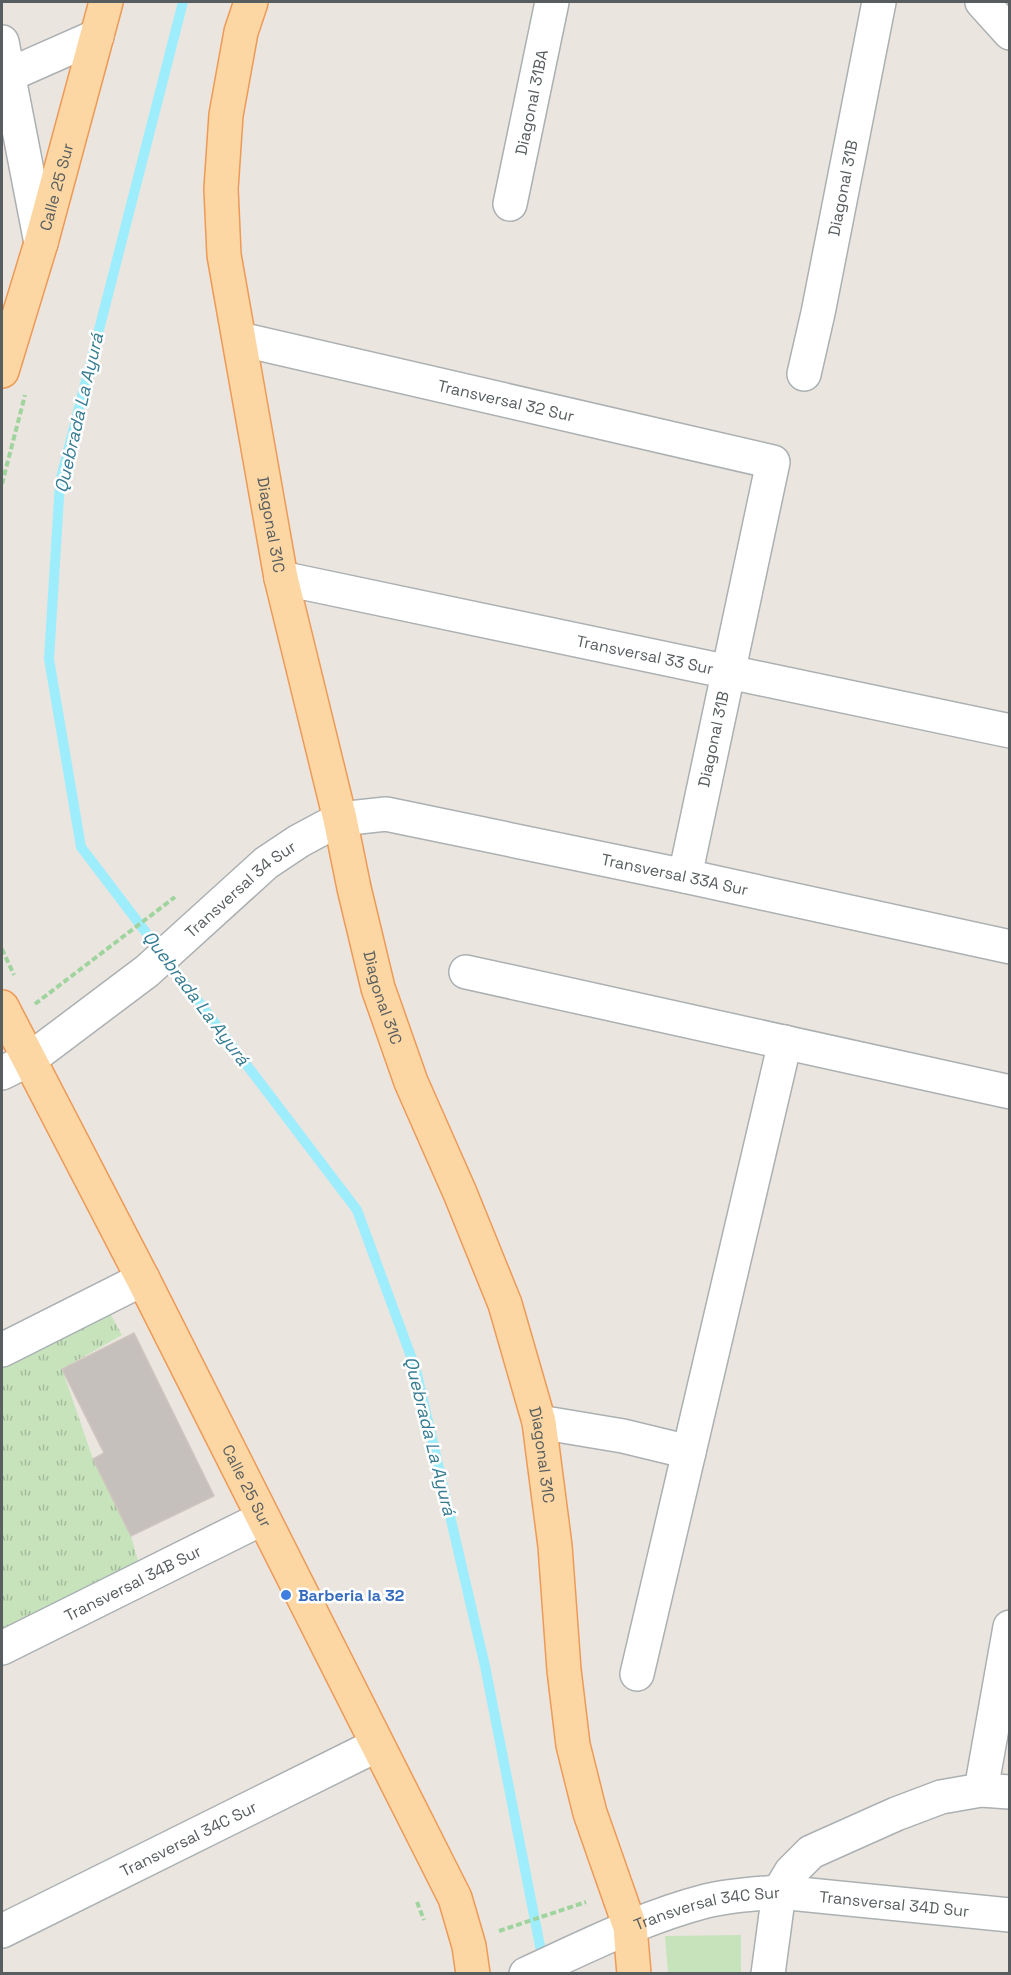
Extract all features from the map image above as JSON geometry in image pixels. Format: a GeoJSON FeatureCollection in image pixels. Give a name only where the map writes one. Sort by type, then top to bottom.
{"type":"FeatureCollection","features":[{"type":"Feature","properties":{"kind":"main road","name":"Calle 25 Sur"},"geometry":{"type":"LineString","coordinates":[[2,371],[41,243],[105,2]]}},
{"type":"Feature","properties":{"kind":"main road","name":"Diagonal 31C"},"geometry":{"type":"LineString","coordinates":[[251,2],[241,32],[226,115],[221,189],[224,255],[281,578],[340,819],[378,988],[411,1082],[460,1193],[505,1304],[539,1422],[555,1546],[564,1670],[573,1744],[590,1813],[630,1927],[634,1974]]}},
{"type":"Feature","properties":{"kind":"main road","name":"Calle 25 Sur"},"geometry":{"type":"LineString","coordinates":[[16,1008],[16,1066],[143,1279],[455,1898],[469,1946],[473,1974]]}},
{"type":"Feature","properties":{"kind":"street","name":"Diagonal 31BA"},"geometry":{"type":"LineString","coordinates":[[510,204],[552,2]]}},
{"type":"Feature","properties":{"kind":"street","name":"Diagonal 31B"},"geometry":{"type":"LineString","coordinates":[[804,374],[879,2]]}},
{"type":"Feature","properties":{"kind":"street"},"geometry":{"type":"LineString","coordinates":[[982,2],[1010,33]]}},
{"type":"Feature","properties":{"kind":"street"},"geometry":{"type":"LineString","coordinates":[[5,76],[97,36]]}},
{"type":"Feature","properties":{"kind":"street"},"geometry":{"type":"LineString","coordinates":[[2,42],[5,76],[41,243]]}},
{"type":"Feature","properties":{"kind":"street","name":"Transversal 32 Sur"},"geometry":{"type":"LineString","coordinates":[[240,339],[774,462]]}},
{"type":"Feature","properties":{"kind":"street","name":"Diagonal 31B"},"geometry":{"type":"LineString","coordinates":[[685,876],[727,672],[774,462]]}},
{"type":"Feature","properties":{"kind":"street","name":"Transversal 33 Sur"},"geometry":{"type":"LineString","coordinates":[[281,578],[1010,730]]}},
{"type":"Feature","properties":{"kind":"street","name":"Transversal 33A Sur"},"geometry":{"type":"LineString","coordinates":[[340,819],[386,814],[1010,947]]}},
{"type":"Feature","properties":{"kind":"street","name":"Transversal 34 Sur"},"geometry":{"type":"LineString","coordinates":[[16,1066],[147,971],[266,863],[299,841],[340,819]]}},
{"type":"Feature","properties":{"kind":"street"},"geometry":{"type":"LineString","coordinates":[[466,972],[1010,1092]]}},
{"type":"Feature","properties":{"kind":"street"},"geometry":{"type":"LineString","coordinates":[[637,1674],[785,1042]]}},
{"type":"Feature","properties":{"kind":"street"},"geometry":{"type":"LineString","coordinates":[[2,1350],[143,1279]]}},
{"type":"Feature","properties":{"kind":"street"},"geometry":{"type":"LineString","coordinates":[[539,1422],[623,1436],[689,1452]]}},
{"type":"Feature","properties":{"kind":"street","name":"Transversal 34B Sur"},"geometry":{"type":"LineString","coordinates":[[2,1648],[263,1518]]}},
{"type":"Feature","properties":{"kind":"street"},"geometry":{"type":"LineString","coordinates":[[995,1791],[1010,1627]]}},
{"type":"Feature","properties":{"kind":"street","name":"Transversal 34C Sur"},"geometry":{"type":"LineString","coordinates":[[2,1931],[377,1745]]}},
{"type":"Feature","properties":{"kind":"street","name":"Transversal 34C Sur"},"geometry":{"type":"LineString","coordinates":[[526,1974],[630,1927],[705,1902],[742,1894],[779,1892],[791,1872],[811,1852],[896,1814],[941,1797],[995,1791]]}},
{"type":"Feature","properties":{"kind":"street"},"geometry":{"type":"LineString","coordinates":[[768,1974],[779,1892]]}},
{"type":"Feature","properties":{"kind":"street","name":"Transversal 34D Sur"},"geometry":{"type":"LineString","coordinates":[[779,1892],[1010,1916]]}},
{"type":"Feature","properties":{"kind":"path"},"geometry":{"type":"LineString","coordinates":[[16,1008],[83,969],[183,891]]}},
{"type":"Feature","properties":{"kind":"path"},"geometry":{"type":"LineString","coordinates":[[2,949],[16,978]]}},
{"type":"Feature","properties":{"kind":"path"},"geometry":{"type":"LineString","coordinates":[[498,1931],[587,1902]]}},
{"type":"Feature","properties":{"kind":"green space"},"geometry":{"type":"Polygon","coordinates":[[[110,1313],[122,1335],[62,1369],[93,1459],[131,1536],[141,1572],[2,1637],[2,1367],[110,1313]]]}},
{"type":"Feature","properties":{"kind":"green space"},"geometry":{"type":"Polygon","coordinates":[[[741,1935],[741,1973],[668,1973],[665,1936],[741,1935]]]}},
{"type":"Feature","properties":{"kind":"building"},"geometry":{"type":"Polygon","coordinates":[[[134,1333],[214,1496],[131,1536],[93,1459],[104,1453],[62,1369],[134,1333]]]}},
{"type":"Feature","properties":{"kind":"waterway","name":"Quebrada La Ayurá"},"geometry":{"type":"LineString","coordinates":[[183,2],[60,482],[49,659],[81,847],[357,1210],[416,1370],[485,1666],[543,1961]]}},
{"type":"Feature","properties":{"kind":"place","name":"Barberia la 32"},"geometry":{"type":"Point","coordinates":[286,1595]}}]}
